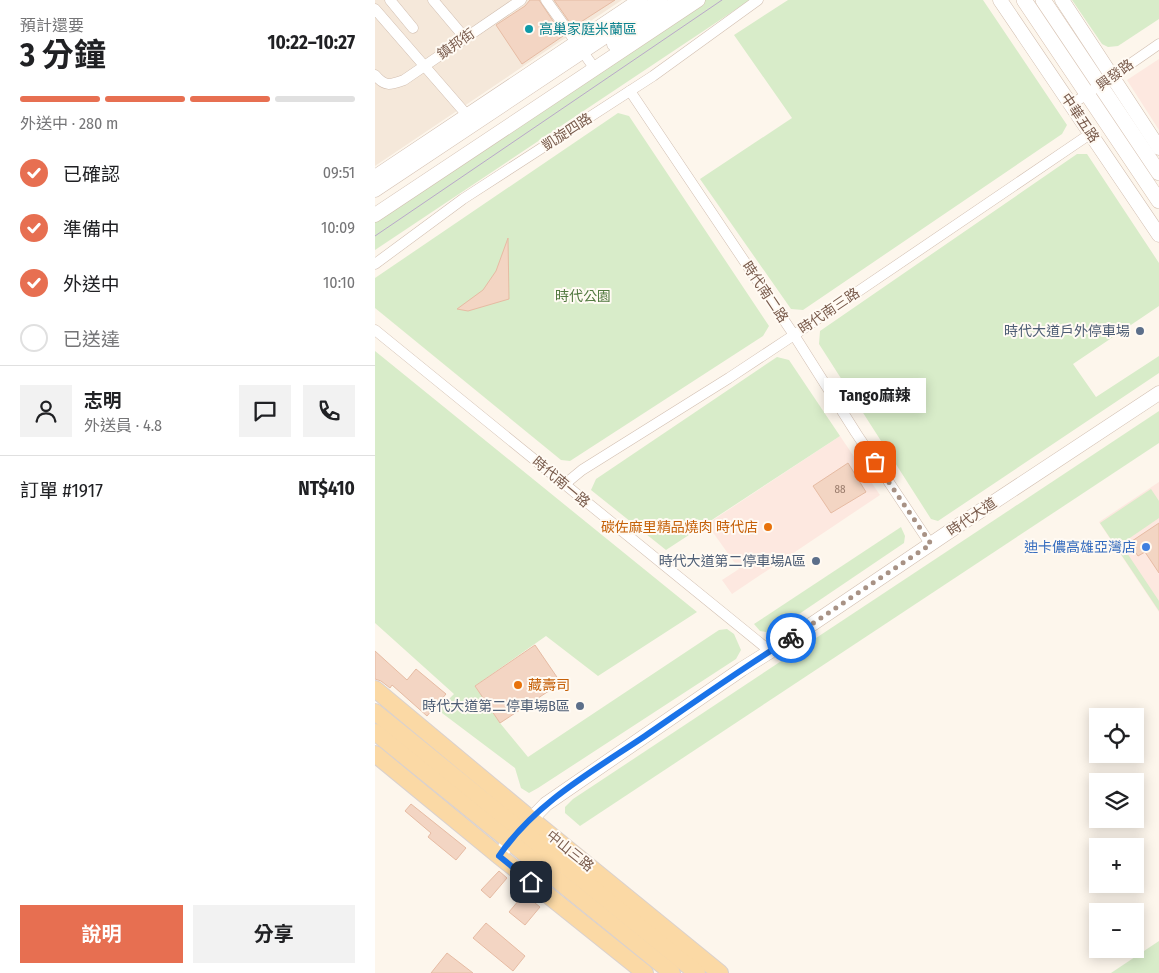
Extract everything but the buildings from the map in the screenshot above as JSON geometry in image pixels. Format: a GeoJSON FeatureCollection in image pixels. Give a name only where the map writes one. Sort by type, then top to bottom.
{"type":"FeatureCollection","features":[{"type":"Feature","properties":{"kind":"main road","name":"中華五路"},"geometry":{"type":"LineString","coordinates":[[1024,0],[1159,201]]}},
{"type":"Feature","properties":{"kind":"main road"},"geometry":{"type":"LineString","coordinates":[[1043,0],[1106,81],[1159,173]]}},
{"type":"Feature","properties":{"kind":"main road","name":"中山三路"},"geometry":{"type":"LineString","coordinates":[[375,689],[519,830],[672,973]]}},
{"type":"Feature","properties":{"kind":"main road","name":"中山三路"},"geometry":{"type":"LineString","coordinates":[[375,712],[697,973]]}},
{"type":"Feature","properties":{"kind":"main road","name":"中山三路"},"geometry":{"type":"LineString","coordinates":[[375,732],[519,830],[720,973]]}},
{"type":"Feature","properties":{"kind":"main road"},"geometry":{"type":"LineString","coordinates":[[375,754],[645,973]]}},
{"type":"Feature","properties":{"kind":"street"},"geometry":{"type":"LineString","coordinates":[[390,0],[413,28]]}},
{"type":"Feature","properties":{"kind":"street"},"geometry":{"type":"LineString","coordinates":[[433,0],[465,38]]}},
{"type":"Feature","properties":{"kind":"street","name":"鎮邦街"},"geometry":{"type":"LineString","coordinates":[[375,75],[381,82],[390,85],[404,80],[521,0]]}},
{"type":"Feature","properties":{"kind":"street"},"geometry":{"type":"LineString","coordinates":[[546,0],[586,56]]}},
{"type":"Feature","properties":{"kind":"street"},"geometry":{"type":"LineString","coordinates":[[375,205],[586,56],[639,0]]}},
{"type":"Feature","properties":{"kind":"street"},"geometry":{"type":"LineString","coordinates":[[375,215],[660,0]]}},
{"type":"Feature","properties":{"kind":"street"},"geometry":{"type":"LineString","coordinates":[[375,190],[586,56],[681,0]]}},
{"type":"Feature","properties":{"kind":"street"},"geometry":{"type":"LineString","coordinates":[[375,177],[467,115],[698,0]]}},
{"type":"Feature","properties":{"kind":"street","name":"凱旋四路"},"geometry":{"type":"LineString","coordinates":[[375,264],[463,199],[630,91],[758,0]]}},
{"type":"Feature","properties":{"kind":"street","name":"中華五路"},"geometry":{"type":"LineString","coordinates":[[1000,0],[1159,236]]}},
{"type":"Feature","properties":{"kind":"street"},"geometry":{"type":"LineString","coordinates":[[1062,0],[1106,81],[1159,148]]}},
{"type":"Feature","properties":{"kind":"street"},"geometry":{"type":"LineString","coordinates":[[375,9],[467,115]]}},
{"type":"Feature","properties":{"kind":"street","name":"興發路"},"geometry":{"type":"LineString","coordinates":[[1071,106],[1159,44]]}},
{"type":"Feature","properties":{"kind":"street","name":"時代南二路"},"geometry":{"type":"LineString","coordinates":[[630,91],[794,335],[856,433],[931,544]]}},
{"type":"Feature","properties":{"kind":"street","name":"時代南三路"},"geometry":{"type":"LineString","coordinates":[[565,484],[582,470],[794,335],[1090,134]]}},
{"type":"Feature","properties":{"kind":"street","name":"時代南一路"},"geometry":{"type":"LineString","coordinates":[[375,330],[771,652]]}},
{"type":"Feature","properties":{"kind":"street","name":"時代大道"},"geometry":{"type":"LineString","coordinates":[[499,856],[519,830],[546,804],[734,674],[771,652],[1159,393]]}},
{"type":"Feature","properties":{"kind":"shaded area"},"geometry":{"type":"Polygon","coordinates":[[[375,0],[622,0],[375,166],[375,0]]]}},
{"type":"Feature","properties":{"kind":"shaded area"},"geometry":{"type":"Polygon","coordinates":[[[1159,59],[1159,130],[1127,80],[1159,59]]]}},
{"type":"Feature","properties":{"kind":"shaded area"},"geometry":{"type":"Polygon","coordinates":[[[840,436],[880,495],[732,594],[722,580],[739,569],[707,524],[840,436]]]}},
{"type":"Feature","properties":{"kind":"shaded area"},"geometry":{"type":"Polygon","coordinates":[[[1159,482],[1159,612],[1099,522],[1159,482]]]}},
{"type":"Feature","properties":{"kind":"green space"},"geometry":{"type":"Polygon","coordinates":[[[702,0],[750,0],[375,250],[375,219],[702,0]]]}},
{"type":"Feature","properties":{"kind":"green space"},"geometry":{"type":"Polygon","coordinates":[[[788,0],[983,0],[1067,125],[1062,134],[803,310],[791,309],[700,179],[792,118],[734,35],[788,0]]]}},
{"type":"Feature","properties":{"kind":"green space"},"geometry":{"type":"Polygon","coordinates":[[[1072,0],[1159,0],[1159,19],[1118,46],[1108,47],[1102,44],[1072,0]]]}},
{"type":"Feature","properties":{"kind":"green space","name":"時代公園"},"geometry":{"type":"Polygon","coordinates":[[[618,113],[629,116],[769,326],[763,336],[570,461],[561,460],[375,308],[375,278],[618,113]]]}},
{"type":"Feature","properties":{"kind":"green space"},"geometry":{"type":"Polygon","coordinates":[[[1077,154],[1087,154],[1159,263],[1159,306],[1073,364],[1096,397],[1159,356],[1159,373],[938,521],[931,519],[819,344],[820,331],[1077,154]]]}},
{"type":"Feature","properties":{"kind":"green space"},"geometry":{"type":"Polygon","coordinates":[[[375,351],[697,612],[598,676],[546,636],[475,686],[500,723],[528,757],[719,630],[727,629],[734,634],[741,650],[736,659],[538,788],[529,793],[521,788],[515,768],[438,710],[454,694],[375,623],[375,351]]]}},
{"type":"Feature","properties":{"kind":"green space"},"geometry":{"type":"Polygon","coordinates":[[[777,357],[789,360],[840,436],[666,550],[591,490],[596,479],[777,357]]]}},
{"type":"Feature","properties":{"kind":"green space"},"geometry":{"type":"Polygon","coordinates":[[[1159,411],[1159,443],[580,826],[565,813],[565,807],[573,799],[1159,411]]]}},
{"type":"Feature","properties":{"kind":"green space"},"geometry":{"type":"Polygon","coordinates":[[[1151,489],[1159,501],[1159,518],[1121,544],[1159,601],[1159,611],[1100,523],[1151,489]]]}},
{"type":"Feature","properties":{"kind":"green space"},"geometry":{"type":"Polygon","coordinates":[[[901,527],[905,536],[904,543],[771,633],[760,631],[754,624],[901,527]]]}},
{"type":"Feature","properties":{"kind":"green space"},"geometry":{"type":"Polygon","coordinates":[[[1159,941],[1159,973],[1111,973],[1134,958],[1144,958],[1144,951],[1159,941]]]}},
{"type":"Feature","properties":{"kind":"tram line"},"geometry":{"type":"LineString","coordinates":[[375,236],[722,0]]}},
{"type":"Feature","properties":{"kind":"way so far"},"geometry":{"type":"LineString","coordinates":[[791,638],[931,544],[875,462]]}},
{"type":"Feature","properties":{"kind":"place","name":"高巢家庭米蘭區"},"geometry":{"type":"Point","coordinates":[529,29]}},
{"type":"Feature","properties":{"kind":"place","name":"時代大道戶外停車場"},"geometry":{"type":"Point","coordinates":[1140,331]}},
{"type":"Feature","properties":{"kind":"place","name":"Tango麻辣"},"geometry":{"type":"Point","coordinates":[875,462]}},
{"type":"Feature","properties":{"kind":"place","name":"碳佐麻里精品燒肉 時代店"},"geometry":{"type":"Point","coordinates":[768,527]}},
{"type":"Feature","properties":{"kind":"place","name":"迪卡儂高雄亞灣店"},"geometry":{"type":"Point","coordinates":[1146,547]}},
{"type":"Feature","properties":{"kind":"place","name":"時代大道第二停車場A區"},"geometry":{"type":"Point","coordinates":[816,561]}},
{"type":"Feature","properties":{"kind":"place","name":"藏壽司"},"geometry":{"type":"Point","coordinates":[518,685]}},
{"type":"Feature","properties":{"kind":"place","name":"時代大道第二停車場B區"},"geometry":{"type":"Point","coordinates":[580,706]}},
{"type":"Feature","properties":{"kind":"route"},"geometry":{"type":"LineString","coordinates":[[531,882],[499,856],[519,830],[546,804],[742,669],[791,638]]}}]}
